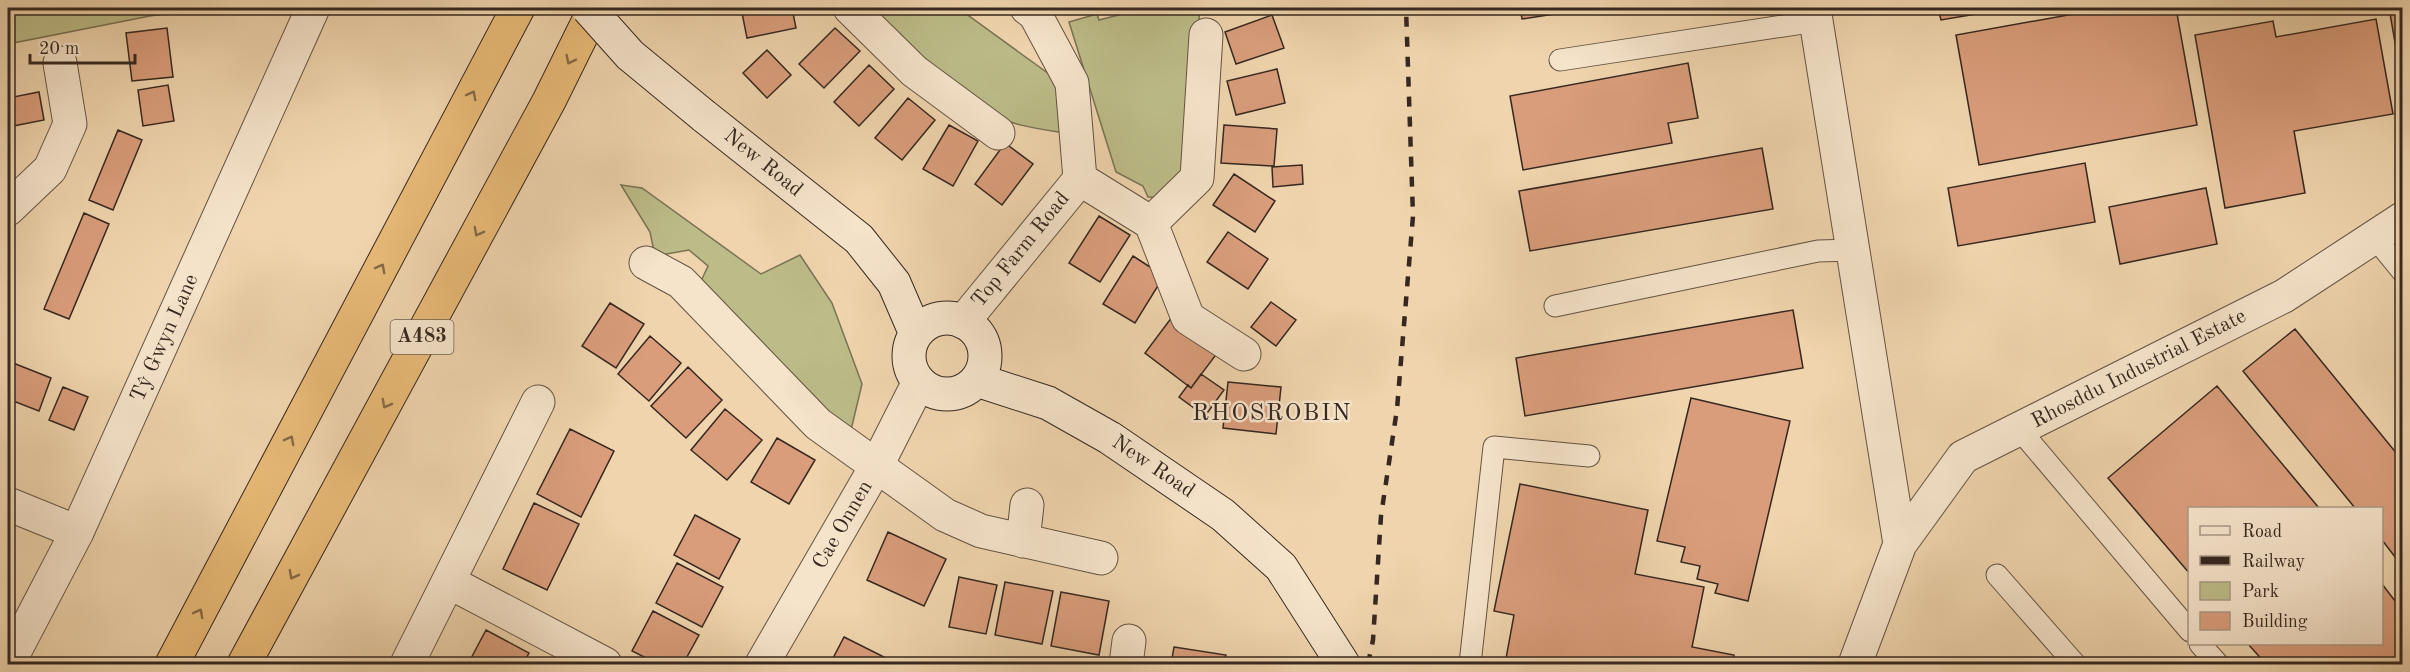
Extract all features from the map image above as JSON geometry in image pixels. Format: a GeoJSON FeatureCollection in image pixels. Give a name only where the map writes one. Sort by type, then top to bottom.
{"type":"FeatureCollection","features":[{"type":"Feature","properties":{"kind":"highway"},"geometry":{"type":"LineString","coordinates":[[172,664],[518,8]]}},
{"type":"Feature","properties":{"kind":"highway","name":"A483"},"geometry":{"type":"LineString","coordinates":[[244,664],[544,112],[596,8]]}},
{"type":"Feature","properties":{"kind":"street","name":"Tŷ Gwyn Lane"},"geometry":{"type":"LineString","coordinates":[[8,664],[77,532],[313,8]]}},
{"type":"Feature","properties":{"kind":"street","name":"New Road"},"geometry":{"type":"LineString","coordinates":[[588,8],[630,55],[859,240],[894,283],[916,334]]}},
{"type":"Feature","properties":{"kind":"street"},"geometry":{"type":"LineString","coordinates":[[850,8],[914,71],[998,133]]}},
{"type":"Feature","properties":{"kind":"street","name":"Top Farm Road"},"geometry":{"type":"LineString","coordinates":[[963,322],[1080,178],[1072,83],[1041,10]]}},
{"type":"Feature","properties":{"kind":"street","name":"Rhosddu Industrial Estate"},"geometry":{"type":"LineString","coordinates":[[1815,14],[1900,544]]}},
{"type":"Feature","properties":{"kind":"street"},"geometry":{"type":"LineString","coordinates":[[1206,35],[1197,178],[1151,223],[1188,318],[1244,354]]}},
{"type":"Feature","properties":{"kind":"street"},"geometry":{"type":"LineString","coordinates":[[8,209],[50,169],[70,124],[60,63]]}},
{"type":"Feature","properties":{"kind":"street","name":"Top Farm Road"},"geometry":{"type":"LineString","coordinates":[[1080,178],[1151,223]]}},
{"type":"Feature","properties":{"kind":"street","name":"Rhosddu Industrial Estate"},"geometry":{"type":"LineString","coordinates":[[1855,664],[1900,544],[1963,457],[2284,296],[2403,219]]}},
{"type":"Feature","properties":{"kind":"street"},"geometry":{"type":"LineString","coordinates":[[646,262],[687,275],[818,424],[945,515],[981,531],[1101,558]]}},
{"type":"Feature","properties":{"kind":"street"},"geometry":{"type":"LineString","coordinates":[[950,318],[972,328],[984,347],[983,370],[977,380],[967,388],[942,394],[930,390],[919,382],[912,372],[909,359],[910,346],[916,334],[925,325],[950,318]]}},
{"type":"Feature","properties":{"kind":"street","name":"New Road"},"geometry":{"type":"LineString","coordinates":[[977,380],[1048,403],[1110,438],[1223,515],[1281,567],[1343,664]]}},
{"type":"Feature","properties":{"kind":"street","name":"Cae Onnen"},"geometry":{"type":"LineString","coordinates":[[762,664],[877,465],[919,382]]}},
{"type":"Feature","properties":{"kind":"street"},"geometry":{"type":"LineString","coordinates":[[407,664],[538,402]]}},
{"type":"Feature","properties":{"kind":"street"},"geometry":{"type":"LineString","coordinates":[[8,504],[77,532]]}},
{"type":"Feature","properties":{"kind":"street"},"geometry":{"type":"LineString","coordinates":[[1023,541],[1027,505]]}},
{"type":"Feature","properties":{"kind":"street"},"geometry":{"type":"LineString","coordinates":[[449,582],[606,664]]}},
{"type":"Feature","properties":{"kind":"lane"},"geometry":{"type":"LineString","coordinates":[[1560,60],[1815,14]]}},
{"type":"Feature","properties":{"kind":"lane"},"geometry":{"type":"LineString","coordinates":[[2375,238],[2403,271]]}},
{"type":"Feature","properties":{"kind":"lane"},"geometry":{"type":"LineString","coordinates":[[1555,306],[1818,251],[1853,250]]}},
{"type":"Feature","properties":{"kind":"lane"},"geometry":{"type":"LineString","coordinates":[[2019,429],[2188,629]]}},
{"type":"Feature","properties":{"kind":"lane"},"geometry":{"type":"LineString","coordinates":[[1470,664],[1494,447],[1589,456]]}},
{"type":"Feature","properties":{"kind":"lane"},"geometry":{"type":"LineString","coordinates":[[1997,575],[2075,664]]}},
{"type":"Feature","properties":{"kind":"lane"},"geometry":{"type":"LineString","coordinates":[[2201,645],[2218,664]]}},
{"type":"Feature","properties":{"kind":"green space"},"geometry":{"type":"Polygon","coordinates":[[[8,8],[210,8],[150,16],[8,44],[8,8]]]}},
{"type":"Feature","properties":{"kind":"green space"},"geometry":{"type":"Polygon","coordinates":[[[866,8],[958,8],[1049,74],[1061,96],[1064,133],[1010,122],[976,105],[926,66],[866,8]]]}},
{"type":"Feature","properties":{"kind":"green space"},"geometry":{"type":"Polygon","coordinates":[[[1146,8],[1200,8],[1186,170],[1161,198],[1148,197],[1143,186],[1116,172],[1069,22],[1097,14],[1099,20],[1146,8]]]}},
{"type":"Feature","properties":{"kind":"green space"},"geometry":{"type":"Polygon","coordinates":[[[621,185],[642,188],[761,274],[800,255],[832,303],[862,384],[851,430],[803,395],[701,281],[708,266],[689,250],[655,256],[650,232],[621,185]]]}},
{"type":"Feature","properties":{"kind":"building"},"geometry":{"type":"Polygon","coordinates":[[[741,8],[792,8],[796,28],[747,38],[741,8]]]}},
{"type":"Feature","properties":{"kind":"building"},"geometry":{"type":"Polygon","coordinates":[[[1520,8],[1593,8],[1522,19],[1520,8]]]}},
{"type":"Feature","properties":{"kind":"building"},"geometry":{"type":"Polygon","coordinates":[[[1938,8],[2012,8],[1941,20],[1938,8]]]}},
{"type":"Feature","properties":{"kind":"building"},"geometry":{"type":"Polygon","coordinates":[[[2107,8],[2176,8],[2197,125],[1979,165],[1956,35],[2107,8]]]}},
{"type":"Feature","properties":{"kind":"building"},"geometry":{"type":"Polygon","coordinates":[[[2389,8],[2402,8],[2402,82],[2389,8]]]}},
{"type":"Feature","properties":{"kind":"building"},"geometry":{"type":"Polygon","coordinates":[[[1272,15],[1284,48],[1236,64],[1225,32],[1272,15]]]}},
{"type":"Feature","properties":{"kind":"building"},"geometry":{"type":"Polygon","coordinates":[[[2376,19],[2393,114],[2294,131],[2305,193],[2225,208],[2195,35],[2273,21],[2276,37],[2376,19]]]}},
{"type":"Feature","properties":{"kind":"building"},"geometry":{"type":"Polygon","coordinates":[[[167,28],[173,77],[132,81],[126,33],[167,28]]]}},
{"type":"Feature","properties":{"kind":"building"},"geometry":{"type":"Polygon","coordinates":[[[835,28],[860,51],[824,88],[799,64],[835,28]]]}},
{"type":"Feature","properties":{"kind":"building"},"geometry":{"type":"Polygon","coordinates":[[[767,50],[791,75],[767,98],[743,73],[767,50]]]}},
{"type":"Feature","properties":{"kind":"building"},"geometry":{"type":"Polygon","coordinates":[[[1688,63],[1698,118],[1668,123],[1672,143],[1523,170],[1510,96],[1688,63]]]}},
{"type":"Feature","properties":{"kind":"building"},"geometry":{"type":"Polygon","coordinates":[[[869,65],[894,89],[859,126],[834,102],[869,65]]]}},
{"type":"Feature","properties":{"kind":"building"},"geometry":{"type":"Polygon","coordinates":[[[1277,69],[1285,103],[1236,115],[1227,81],[1277,69]]]}},
{"type":"Feature","properties":{"kind":"building"},"geometry":{"type":"Polygon","coordinates":[[[168,85],[174,121],[143,126],[138,90],[168,85]]]}},
{"type":"Feature","properties":{"kind":"building"},"geometry":{"type":"Polygon","coordinates":[[[39,92],[44,120],[8,127],[8,98],[39,92]]]}},
{"type":"Feature","properties":{"kind":"building"},"geometry":{"type":"Polygon","coordinates":[[[908,98],[935,120],[902,160],[875,138],[908,98]]]}},
{"type":"Feature","properties":{"kind":"building"},"geometry":{"type":"Polygon","coordinates":[[[949,125],[978,141],[953,186],[923,169],[949,125]]]}},
{"type":"Feature","properties":{"kind":"building"},"geometry":{"type":"Polygon","coordinates":[[[1224,125],[1277,129],[1274,166],[1221,163],[1224,125]]]}},
{"type":"Feature","properties":{"kind":"building"},"geometry":{"type":"Polygon","coordinates":[[[118,130],[142,140],[113,210],[89,200],[118,130]]]}},
{"type":"Feature","properties":{"kind":"building"},"geometry":{"type":"Polygon","coordinates":[[[1005,143],[1033,164],[1002,205],[975,184],[1005,143]]]}},
{"type":"Feature","properties":{"kind":"building"},"geometry":{"type":"Polygon","coordinates":[[[1762,148],[1773,209],[1530,251],[1519,191],[1762,148]]]}},
{"type":"Feature","properties":{"kind":"building"},"geometry":{"type":"Polygon","coordinates":[[[2085,163],[2095,222],[1958,246],[1948,188],[2085,163]]]}},
{"type":"Feature","properties":{"kind":"building"},"geometry":{"type":"Polygon","coordinates":[[[1302,165],[1303,184],[1273,187],[1272,167],[1302,165]]]}},
{"type":"Feature","properties":{"kind":"building"},"geometry":{"type":"Polygon","coordinates":[[[1234,174],[1275,201],[1255,232],[1213,205],[1234,174]]]}},
{"type":"Feature","properties":{"kind":"building"},"geometry":{"type":"Polygon","coordinates":[[[2206,188],[2217,244],[2120,264],[2109,207],[2206,188]]]}},
{"type":"Feature","properties":{"kind":"building"},"geometry":{"type":"Polygon","coordinates":[[[84,213],[109,224],[69,319],[44,309],[84,213]]]}},
{"type":"Feature","properties":{"kind":"building"},"geometry":{"type":"Polygon","coordinates":[[[1099,216],[1130,235],[1100,282],[1069,263],[1099,216]]]}},
{"type":"Feature","properties":{"kind":"building"},"geometry":{"type":"Polygon","coordinates":[[[1228,232],[1268,259],[1248,289],[1207,262],[1228,232]]]}},
{"type":"Feature","properties":{"kind":"building"},"geometry":{"type":"Polygon","coordinates":[[[1133,256],[1164,276],[1135,323],[1103,304],[1133,256]]]}},
{"type":"Feature","properties":{"kind":"building"},"geometry":{"type":"Polygon","coordinates":[[[1271,302],[1296,320],[1276,346],[1251,327],[1271,302]]]}},
{"type":"Feature","properties":{"kind":"building"},"geometry":{"type":"Polygon","coordinates":[[[610,303],[644,324],[616,368],[582,346],[610,303]]]}},
{"type":"Feature","properties":{"kind":"building"},"geometry":{"type":"Polygon","coordinates":[[[1793,310],[1803,368],[1525,416],[1516,358],[1793,310]]]}},
{"type":"Feature","properties":{"kind":"building"},"geometry":{"type":"Polygon","coordinates":[[[1172,317],[1218,352],[1191,388],[1145,353],[1172,317]]]}},
{"type":"Feature","properties":{"kind":"building"},"geometry":{"type":"Polygon","coordinates":[[[2295,329],[2402,460],[2402,566],[2383,541],[2383,507],[2354,507],[2243,371],[2295,329]]]}},
{"type":"Feature","properties":{"kind":"building"},"geometry":{"type":"Polygon","coordinates":[[[650,336],[681,363],[649,401],[618,374],[650,336]]]}},
{"type":"Feature","properties":{"kind":"building"},"geometry":{"type":"Polygon","coordinates":[[[8,361],[51,378],[39,411],[8,399],[8,361]]]}},
{"type":"Feature","properties":{"kind":"building"},"geometry":{"type":"Polygon","coordinates":[[[688,367],[722,400],[686,438],[651,406],[688,367]]]}},
{"type":"Feature","properties":{"kind":"building"},"geometry":{"type":"Polygon","coordinates":[[[1201,374],[1224,390],[1205,416],[1179,397],[1188,385],[1191,388],[1201,374]]]}},
{"type":"Feature","properties":{"kind":"building"},"geometry":{"type":"Polygon","coordinates":[[[1228,382],[1281,387],[1276,434],[1223,428],[1228,382]]]}},
{"type":"Feature","properties":{"kind":"building"},"geometry":{"type":"Polygon","coordinates":[[[2217,386],[2318,507],[2188,507],[2188,572],[2108,478],[2217,386]]]}},
{"type":"Feature","properties":{"kind":"building"},"geometry":{"type":"Polygon","coordinates":[[[63,387],[88,397],[74,430],[49,420],[63,387]]]}},
{"type":"Feature","properties":{"kind":"building"},"geometry":{"type":"Polygon","coordinates":[[[1691,398],[1790,421],[1748,601],[1715,593],[1718,584],[1697,579],[1700,566],[1681,562],[1685,547],[1657,541],[1691,398]]]}},
{"type":"Feature","properties":{"kind":"building"},"geometry":{"type":"Polygon","coordinates":[[[725,409],[762,440],[727,480],[691,450],[725,409]]]}},
{"type":"Feature","properties":{"kind":"building"},"geometry":{"type":"Polygon","coordinates":[[[570,429],[614,451],[581,517],[537,494],[570,429]]]}},
{"type":"Feature","properties":{"kind":"building"},"geometry":{"type":"Polygon","coordinates":[[[777,438],[815,460],[789,504],[751,482],[777,438]]]}},
{"type":"Feature","properties":{"kind":"building"},"geometry":{"type":"Polygon","coordinates":[[[1520,484],[1648,510],[1635,574],[1704,587],[1692,647],[1734,655],[1733,664],[1505,664],[1514,615],[1494,611],[1520,484]]]}},
{"type":"Feature","properties":{"kind":"building"},"geometry":{"type":"Polygon","coordinates":[[[534,503],[579,524],[547,590],[503,569],[534,503]]]}},
{"type":"Feature","properties":{"kind":"building"},"geometry":{"type":"Polygon","coordinates":[[[695,515],[740,539],[719,579],[674,555],[695,515]]]}},
{"type":"Feature","properties":{"kind":"building"},"geometry":{"type":"Polygon","coordinates":[[[888,532],[946,559],[924,606],[867,580],[888,532]]]}},
{"type":"Feature","properties":{"kind":"building"},"geometry":{"type":"Polygon","coordinates":[[[677,563],[723,587],[702,627],[656,603],[677,563]]]}},
{"type":"Feature","properties":{"kind":"building"},"geometry":{"type":"Polygon","coordinates":[[[959,577],[997,585],[986,634],[949,627],[959,577]]]}},
{"type":"Feature","properties":{"kind":"building"},"geometry":{"type":"Polygon","coordinates":[[[1005,582],[1053,591],[1042,644],[995,635],[1005,582]]]}},
{"type":"Feature","properties":{"kind":"building"},"geometry":{"type":"Polygon","coordinates":[[[2383,585],[2402,610],[2402,664],[2266,664],[2249,645],[2383,645],[2383,585]]]}},
{"type":"Feature","properties":{"kind":"building"},"geometry":{"type":"Polygon","coordinates":[[[1061,592],[1109,601],[1099,655],[1051,646],[1061,592]]]}},
{"type":"Feature","properties":{"kind":"building"},"geometry":{"type":"Polygon","coordinates":[[[653,611],[699,635],[683,664],[658,664],[632,651],[653,611]]]}},
{"type":"Feature","properties":{"kind":"building"},"geometry":{"type":"Polygon","coordinates":[[[486,630],[529,653],[523,664],[468,664],[486,630]]]}},
{"type":"Feature","properties":{"kind":"building"},"geometry":{"type":"Polygon","coordinates":[[[844,637],[892,661],[890,664],[830,664],[844,637]]]}},
{"type":"Feature","properties":{"kind":"building"},"geometry":{"type":"Polygon","coordinates":[[[1174,647],[1226,655],[1224,664],[1171,664],[1174,647]]]}},
{"type":"Feature","properties":{"kind":"railway"},"geometry":{"type":"LineString","coordinates":[[1368,664],[1373,640],[1381,516],[1397,409],[1413,216],[1406,8]]}},
{"type":"Feature","properties":{"kind":"district","name":"RHOSROBIN"},"geometry":{"type":"Point","coordinates":[1272,414]}}]}
